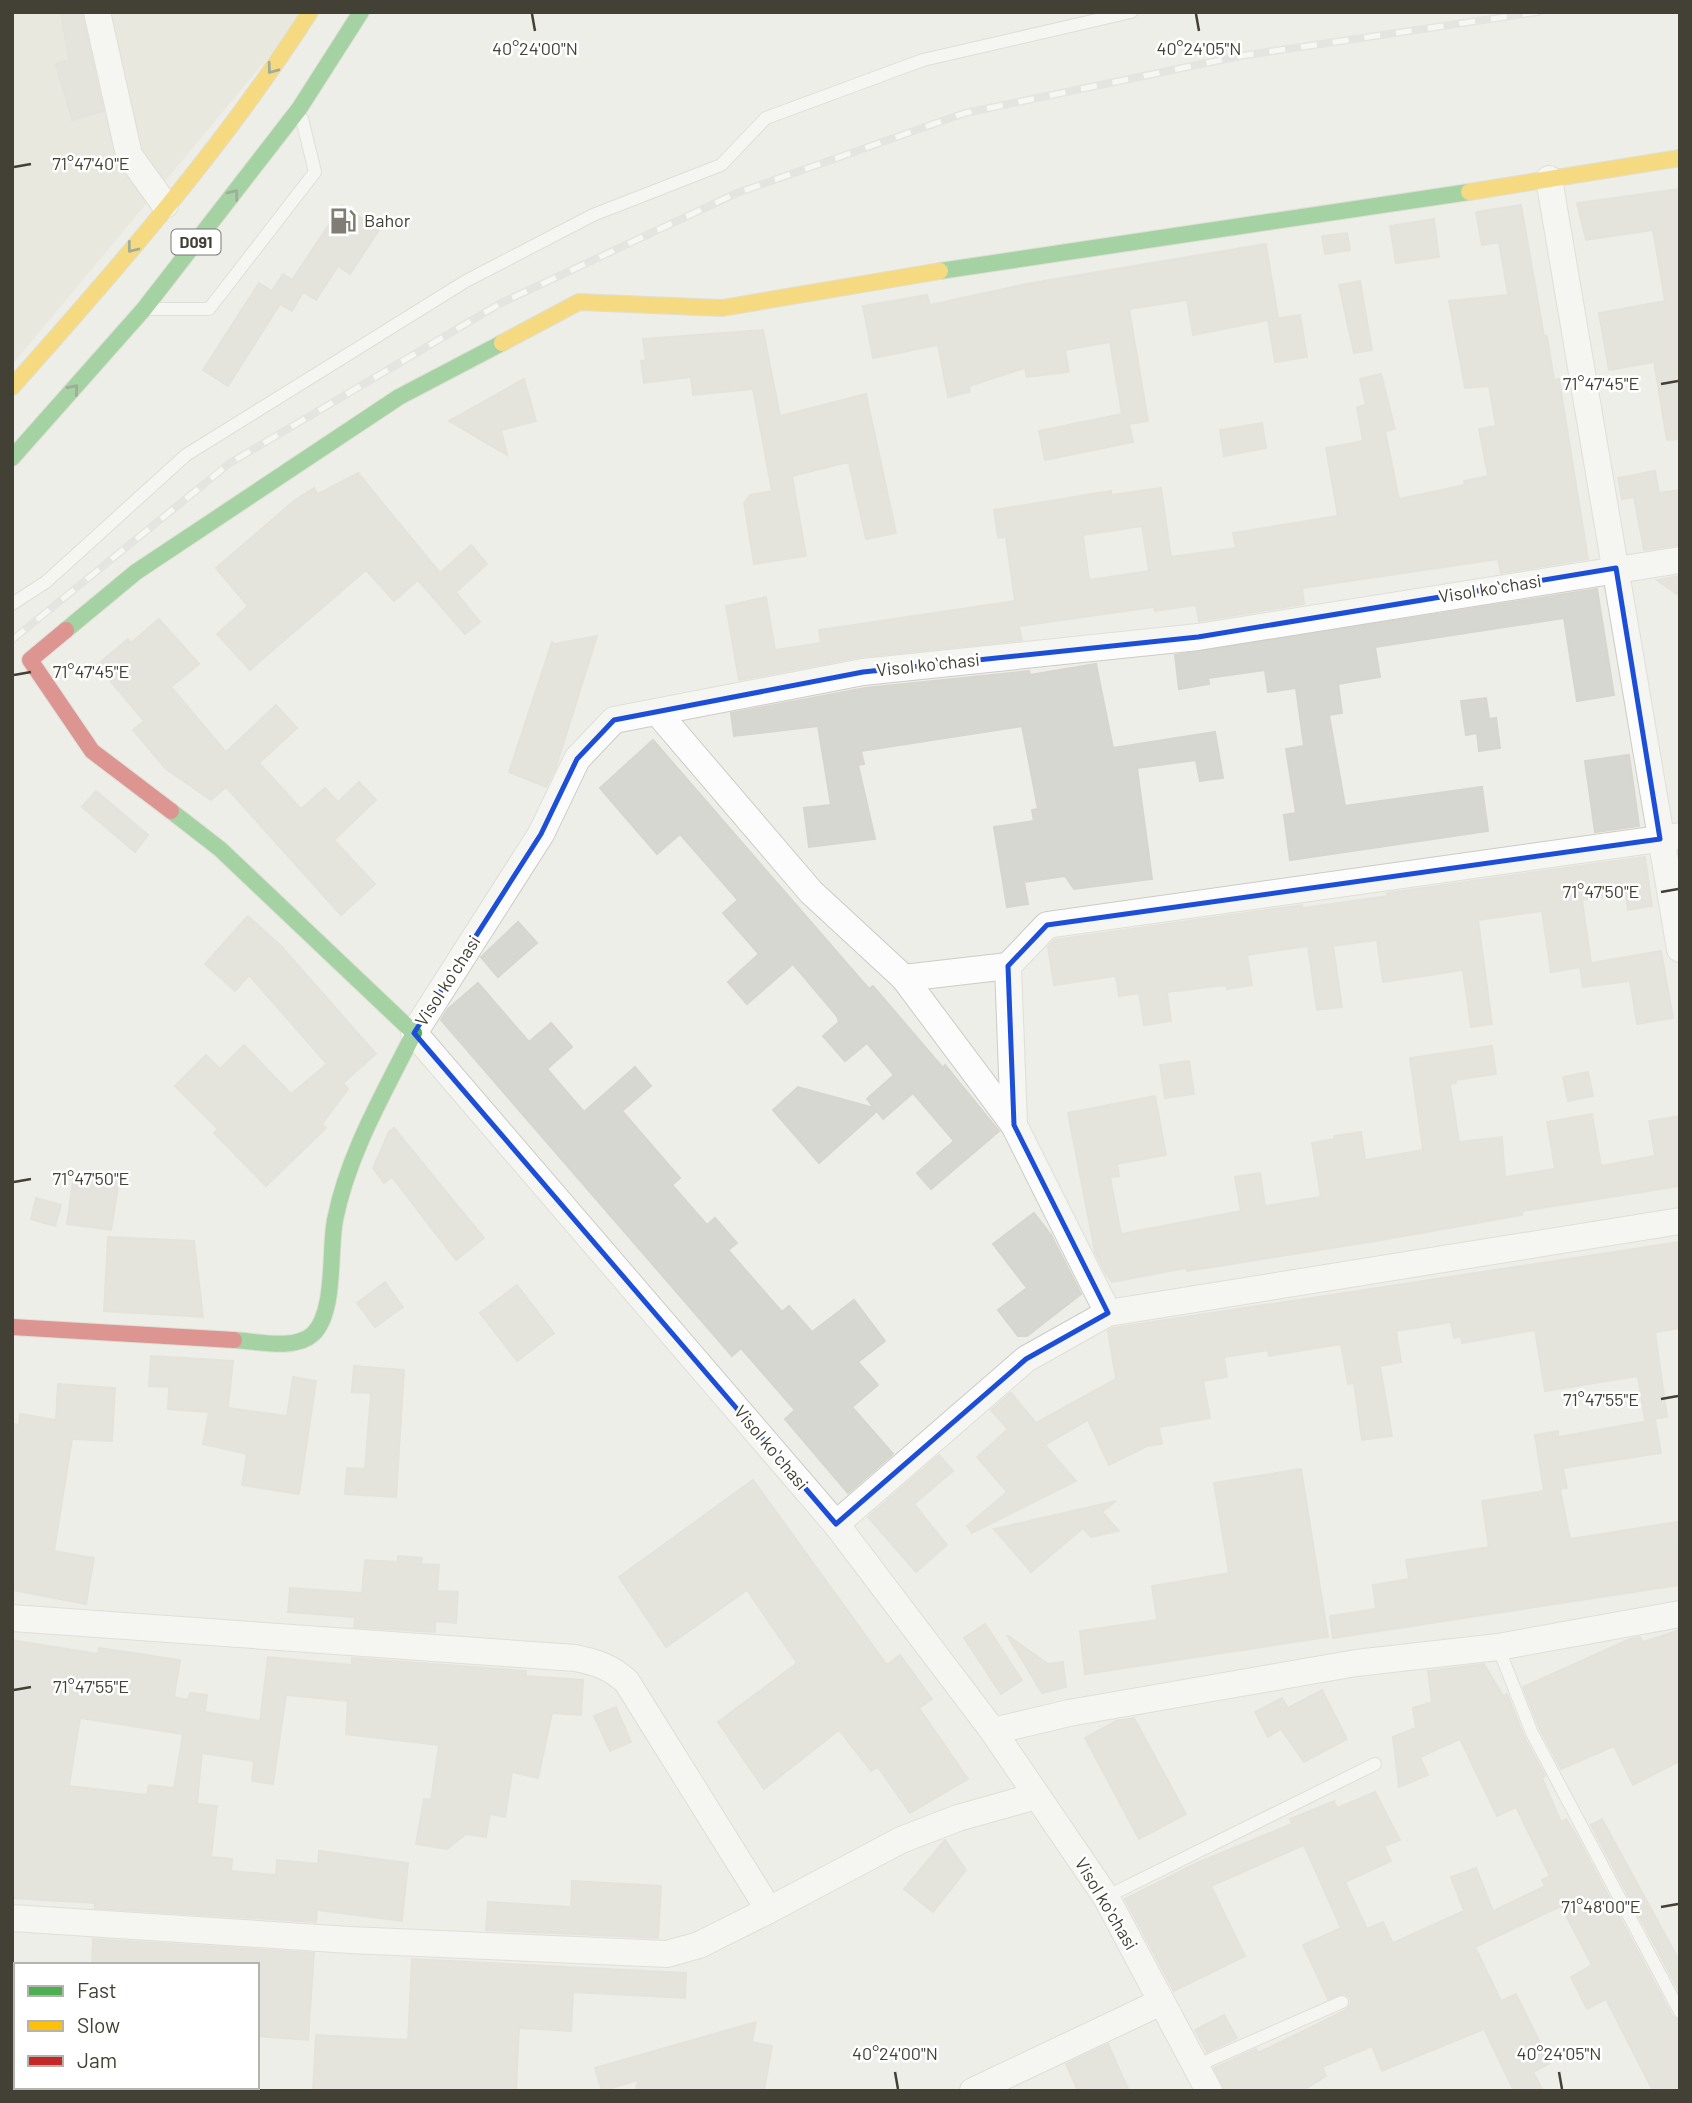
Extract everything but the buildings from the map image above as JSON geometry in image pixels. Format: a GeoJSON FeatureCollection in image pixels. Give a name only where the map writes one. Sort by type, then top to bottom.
{"type":"FeatureCollection","features":[{"type":"Feature","properties":{"kind":"main road","name":"D091"},"geometry":{"type":"LineString","coordinates":[[20,384],[104,284],[276,65],[310,12]]}},
{"type":"Feature","properties":{"kind":"main road","name":"D091"},"geometry":{"type":"LineString","coordinates":[[12,458],[52,405],[144,309],[299,109],[361,12]]}},
{"type":"Feature","properties":{"kind":"main road"},"geometry":{"type":"LineString","coordinates":[[12,1327],[293,1343],[312,1335],[325,1315],[335,1220],[355,1153],[414,1033],[220,849],[92,751],[30,660],[136,572],[399,397],[579,302],[722,308],[971,266],[1680,158]]}},
{"type":"Feature","properties":{"kind":"street"},"geometry":{"type":"LineString","coordinates":[[97,12],[129,155],[165,205]]}},
{"type":"Feature","properties":{"kind":"street"},"geometry":{"type":"LineString","coordinates":[[1549,179],[1616,568],[1670,838],[1680,949]]}},
{"type":"Feature","properties":{"kind":"street","name":"Visol koʻchasi"},"geometry":{"type":"LineString","coordinates":[[1209,2091],[1106,1897],[993,1731],[836,1524],[414,1033],[541,834],[577,759],[614,720],[863,672],[1198,637],[1616,568],[1680,560]]}},
{"type":"Feature","properties":{"kind":"street"},"geometry":{"type":"LineString","coordinates":[[658,713],[811,892],[904,978],[1014,1125],[1108,1313]]}},
{"type":"Feature","properties":{"kind":"street"},"geometry":{"type":"LineString","coordinates":[[904,978],[1008,966],[1047,925],[1670,838]]}},
{"type":"Feature","properties":{"kind":"street"},"geometry":{"type":"LineString","coordinates":[[1008,966],[1014,1125]]}},
{"type":"Feature","properties":{"kind":"street"},"geometry":{"type":"LineString","coordinates":[[836,1524],[1026,1359],[1108,1313],[1680,1221]]}},
{"type":"Feature","properties":{"kind":"street"},"geometry":{"type":"LineString","coordinates":[[993,1731],[1069,1713],[1356,1663],[1498,1647],[1679,1615]]}},
{"type":"Feature","properties":{"kind":"street"},"geometry":{"type":"LineString","coordinates":[[12,1618],[594,1662],[613,1669],[627,1682],[769,1910]]}},
{"type":"Feature","properties":{"kind":"street"},"geometry":{"type":"LineString","coordinates":[[12,1918],[350,1940],[667,1954],[699,1945],[901,1840],[958,1818],[1036,1796]]}},
{"type":"Feature","properties":{"kind":"street"},"geometry":{"type":"LineString","coordinates":[[973,2091],[1161,2002]]}},
{"type":"Feature","properties":{"kind":"lane"},"geometry":{"type":"LineString","coordinates":[[12,604],[46,582],[186,455],[466,281],[593,215],[720,165],[766,118],[923,60],[1131,12]]}},
{"type":"Feature","properties":{"kind":"lane"},"geometry":{"type":"LineString","coordinates":[[144,309],[209,309],[307,183],[315,172],[299,109]]}},
{"type":"Feature","properties":{"kind":"lane"},"geometry":{"type":"LineString","coordinates":[[1498,1647],[1532,1733],[1636,1934],[1680,2012]]}},
{"type":"Feature","properties":{"kind":"lane"},"geometry":{"type":"LineString","coordinates":[[1106,1897],[1375,1764]]}},
{"type":"Feature","properties":{"kind":"lane"},"geometry":{"type":"LineString","coordinates":[[1196,2066],[1342,2002]]}},
{"type":"Feature","properties":{"kind":"highlighted area"},"geometry":{"type":"Polygon","coordinates":[[[1616,568],[1660,839],[1047,925],[1008,966],[1014,1125],[1108,1313],[1026,1359],[836,1524],[414,1033],[541,834],[577,759],[614,720],[863,672],[1198,637],[1616,568]]]}},
{"type":"Feature","properties":{"kind":"shaded area"},"geometry":{"type":"Polygon","coordinates":[[[12,12],[306,12],[12,365],[12,12]]]}},
{"type":"Feature","properties":{"kind":"railway"},"geometry":{"type":"LineString","coordinates":[[12,640],[230,463],[501,303],[737,193],[965,113],[1240,56],[1538,12]]}},
{"type":"Feature","properties":{"kind":"traffic: fast"},"geometry":{"type":"LineString","coordinates":[[12,458],[144,309],[299,109],[361,12]]}},
{"type":"Feature","properties":{"kind":"traffic: fast"},"geometry":{"type":"LineString","coordinates":[[940,271],[1469,192]]}},
{"type":"Feature","properties":{"kind":"traffic: fast"},"geometry":{"type":"LineString","coordinates":[[66,630],[136,572],[399,397],[502,343]]}},
{"type":"Feature","properties":{"kind":"traffic: fast"},"geometry":{"type":"LineString","coordinates":[[171,811],[220,849],[414,1033],[368,1124],[341,1195],[333,1233],[328,1296],[320,1324],[313,1334],[305,1339],[286,1344],[234,1340]]}},
{"type":"Feature","properties":{"kind":"traffic: slow"},"geometry":{"type":"LineString","coordinates":[[12,387],[130,252],[206,158],[310,12]]}},
{"type":"Feature","properties":{"kind":"traffic: slow"},"geometry":{"type":"LineString","coordinates":[[1469,192],[1680,158]]}},
{"type":"Feature","properties":{"kind":"traffic: slow"},"geometry":{"type":"LineString","coordinates":[[502,343],[579,302],[722,308],[940,271]]}},
{"type":"Feature","properties":{"kind":"traffic: jam"},"geometry":{"type":"LineString","coordinates":[[66,630],[30,660],[92,751],[171,811]]}},
{"type":"Feature","properties":{"kind":"traffic: jam"},"geometry":{"type":"LineString","coordinates":[[12,1327],[234,1340]]}},
{"type":"Feature","properties":{"kind":"place","name":"Bahor"},"geometry":{"type":"Point","coordinates":[343,221]}}]}
